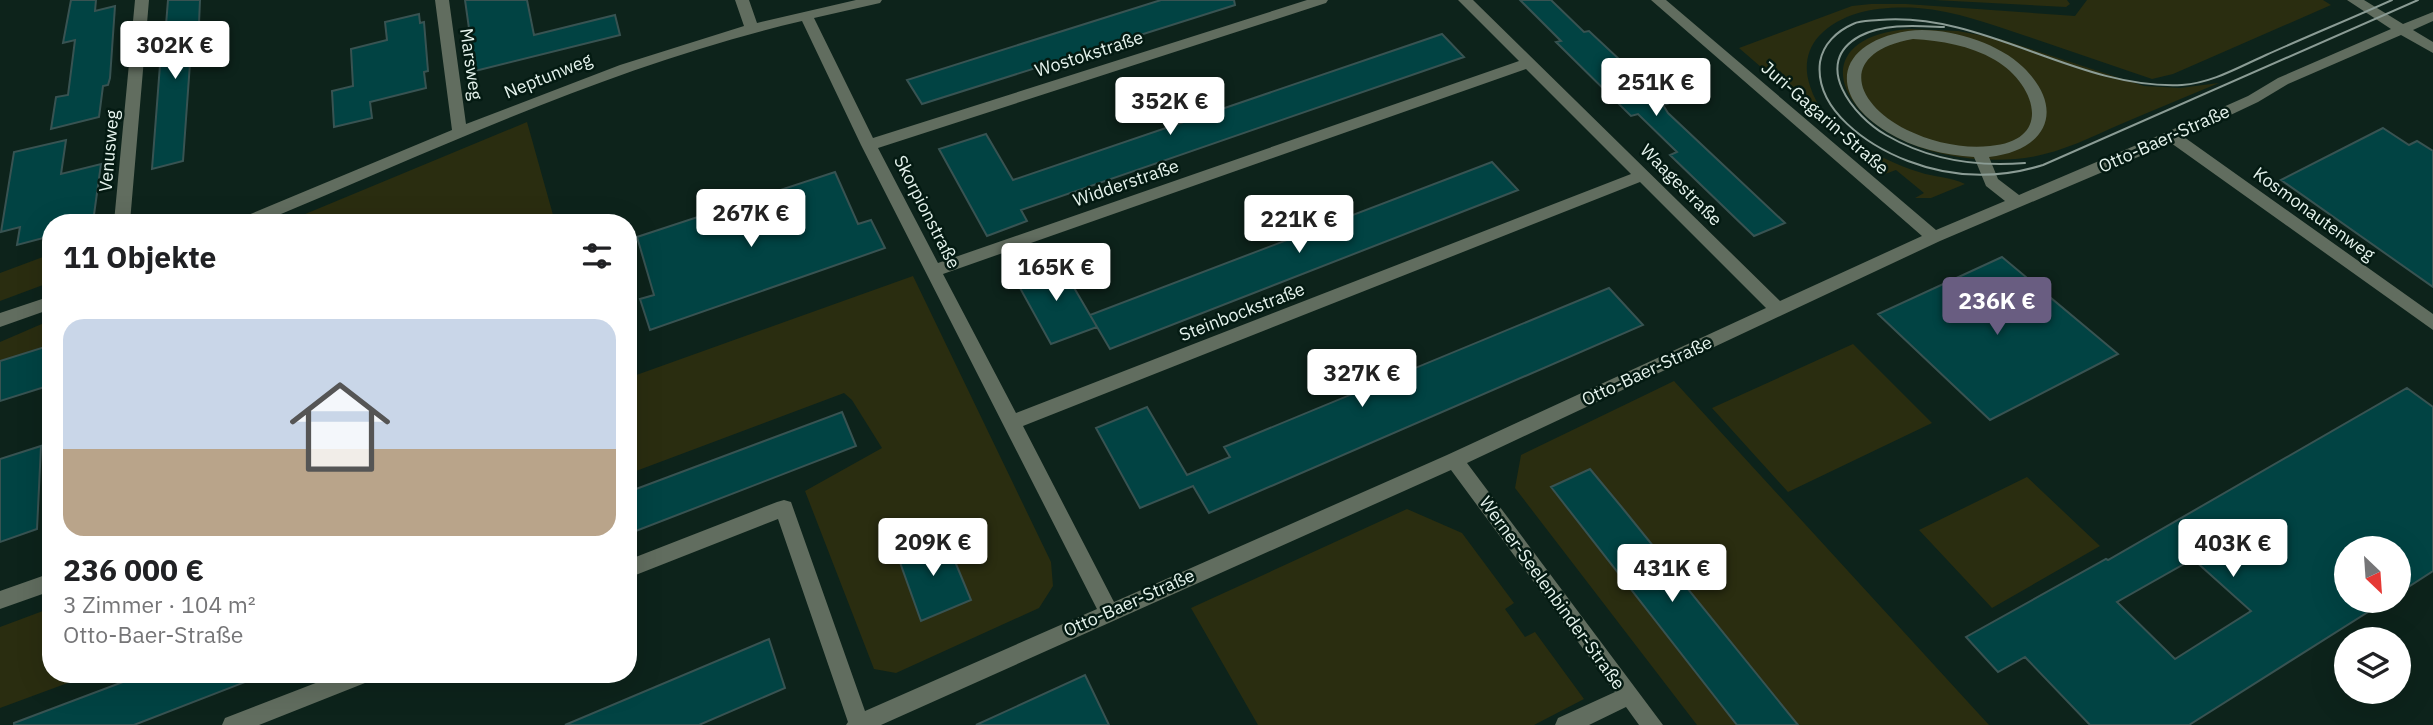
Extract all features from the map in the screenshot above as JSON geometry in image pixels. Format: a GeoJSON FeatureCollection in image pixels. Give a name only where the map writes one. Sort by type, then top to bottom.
{"type":"FeatureCollection","features":[{"type":"Feature","properties":{"kind":"street","name":"Venusweg"},"geometry":{"type":"LineString","coordinates":[[123,214],[142,0]]}},
{"type":"Feature","properties":{"kind":"street","name":"Marsweg"},"geometry":{"type":"LineString","coordinates":[[442,0],[460,134]]}},
{"type":"Feature","properties":{"kind":"street"},"geometry":{"type":"LineString","coordinates":[[742,0],[752,28]]}},
{"type":"Feature","properties":{"kind":"street","name":"Neptunweg"},"geometry":{"type":"LineString","coordinates":[[266,214],[611,74],[752,28],[875,0]]}},
{"type":"Feature","properties":{"kind":"street","name":"Wostokstraße"},"geometry":{"type":"LineString","coordinates":[[869,145],[1321,0]]}},
{"type":"Feature","properties":{"kind":"street","name":"Waagestraße"},"geometry":{"type":"LineString","coordinates":[[1465,0],[1779,310]]}},
{"type":"Feature","properties":{"kind":"street","name":"Juri-Gagarin-Straße"},"geometry":{"type":"LineString","coordinates":[[1658,0],[1934,237]]}},
{"type":"Feature","properties":{"kind":"street"},"geometry":{"type":"LineString","coordinates":[[2354,0],[2433,48]]}},
{"type":"Feature","properties":{"kind":"street","name":"Skorpionstraße"},"geometry":{"type":"LineString","coordinates":[[806,15],[869,145],[1109,613]]}},
{"type":"Feature","properties":{"kind":"street","name":"Otto-Baer-Straße"},"geometry":{"type":"LineString","coordinates":[[637,565],[784,508],[858,724],[1454,460],[1934,237],[2172,136],[2253,99],[2283,81],[2433,16]]}},
{"type":"Feature","properties":{"kind":"street"},"geometry":{"type":"LineString","coordinates":[[1924,35],[1970,43],[1992,53],[2014,68],[2035,94],[2040,108],[2039,123],[2031,135],[2015,146],[1979,152],[1925,143],[1880,119],[1865,104],[1855,87],[1853,71],[1858,58],[1868,48],[1884,40],[1924,35]]}},
{"type":"Feature","properties":{"kind":"street","name":"Widderstraße"},"geometry":{"type":"LineString","coordinates":[[933,271],[1529,63]]}},
{"type":"Feature","properties":{"kind":"street","name":"Kosmonautenweg"},"geometry":{"type":"LineString","coordinates":[[2172,136],[2433,323]]}},
{"type":"Feature","properties":{"kind":"street"},"geometry":{"type":"LineString","coordinates":[[1979,152],[1992,182],[2017,202]]}},
{"type":"Feature","properties":{"kind":"street","name":"Steinbockstraße"},"geometry":{"type":"LineString","coordinates":[[1011,423],[1643,175]]}},
{"type":"Feature","properties":{"kind":"street"},"geometry":{"type":"LineString","coordinates":[[0,320],[42,305]]}},
{"type":"Feature","properties":{"kind":"street","name":"Werner-Seelenbinder-Straße"},"geometry":{"type":"LineString","coordinates":[[1454,460],[1652,725]]}},
{"type":"Feature","properties":{"kind":"street"},"geometry":{"type":"LineString","coordinates":[[0,600],[42,585]]}},
{"type":"Feature","properties":{"kind":"street"},"geometry":{"type":"LineString","coordinates":[[233,725],[340,683]]}},
{"type":"Feature","properties":{"kind":"street"},"geometry":{"type":"LineString","coordinates":[[1566,725],[1628,696]]}},
{"type":"Feature","properties":{"kind":"green space"},"geometry":{"type":"Polygon","coordinates":[[[1934,0],[2067,0],[2070,4],[2066,7],[1934,0]]]}},
{"type":"Feature","properties":{"kind":"green space"},"geometry":{"type":"Polygon","coordinates":[[[2087,0],[2323,0],[2331,5],[2173,74],[2152,79],[1946,12],[1891,8],[1852,15],[1840,20],[1819,36],[1807,60],[1810,86],[1817,102],[1839,129],[1870,151],[1919,172],[1965,184],[1931,198],[1915,198],[1924,193],[1896,170],[1885,174],[1739,48],[1852,6],[1906,4],[2075,16],[2087,0]]]}},
{"type":"Feature","properties":{"kind":"green space"},"geometry":{"type":"Polygon","coordinates":[[[1909,29],[1958,31],[2000,39],[2144,86],[2180,88],[2219,83],[2057,151],[2001,160],[1954,156],[1924,149],[1896,137],[1873,122],[1857,106],[1846,89],[1843,72],[1847,57],[1859,44],[1880,34],[1909,29]]]}},
{"type":"Feature","properties":{"kind":"green space"},"geometry":{"type":"Polygon","coordinates":[[[527,122],[553,214],[305,214],[527,122]]]}},
{"type":"Feature","properties":{"kind":"green space"},"geometry":{"type":"Polygon","coordinates":[[[42,257],[42,285],[0,301],[0,273],[42,257]]]}},
{"type":"Feature","properties":{"kind":"green space"},"geometry":{"type":"Polygon","coordinates":[[[913,276],[1051,562],[1053,586],[1039,608],[896,673],[874,669],[805,491],[882,448],[852,400],[844,393],[637,471],[637,375],[913,276]]]}},
{"type":"Feature","properties":{"kind":"green space"},"geometry":{"type":"Polygon","coordinates":[[[42,324],[42,348],[0,361],[0,342],[42,324]]]}},
{"type":"Feature","properties":{"kind":"green space"},"geometry":{"type":"Polygon","coordinates":[[[1853,344],[1932,423],[1788,492],[1712,408],[1853,344]]]}},
{"type":"Feature","properties":{"kind":"green space"},"geometry":{"type":"Polygon","coordinates":[[[1674,381],[1989,725],[1798,725],[1590,469],[1551,487],[1737,725],[1697,725],[1515,488],[1521,455],[1674,381]]]}},
{"type":"Feature","properties":{"kind":"green space"},"geometry":{"type":"Polygon","coordinates":[[[2027,477],[2100,546],[1992,608],[1919,530],[2027,477]]]}},
{"type":"Feature","properties":{"kind":"green space"},"geometry":{"type":"Polygon","coordinates":[[[1407,509],[1462,533],[1514,603],[1505,609],[1525,637],[1535,632],[1584,699],[1534,725],[1258,725],[1191,608],[1407,509]]]}},
{"type":"Feature","properties":{"kind":"green space"},"geometry":{"type":"Polygon","coordinates":[[[42,611],[42,683],[68,683],[0,708],[0,627],[42,611]]]}},
{"type":"Feature","properties":{"kind":"building"},"geometry":{"type":"Polygon","coordinates":[[[71,0],[96,0],[95,11],[115,6],[110,78],[108,85],[103,86],[99,117],[51,129],[56,97],[68,95],[75,40],[63,43],[71,0]]]}},
{"type":"Feature","properties":{"kind":"building"},"geometry":{"type":"Polygon","coordinates":[[[168,0],[200,0],[198,47],[191,49],[183,161],[152,169],[163,26],[166,25],[168,0]]]}},
{"type":"Feature","properties":{"kind":"building"},"geometry":{"type":"Polygon","coordinates":[[[465,0],[527,0],[534,35],[615,15],[620,35],[475,71],[465,0]]]}},
{"type":"Feature","properties":{"kind":"building"},"geometry":{"type":"Polygon","coordinates":[[[1161,0],[1234,0],[1235,5],[922,104],[907,80],[1161,0]]]}},
{"type":"Feature","properties":{"kind":"building"},"geometry":{"type":"Polygon","coordinates":[[[1520,0],[1551,0],[1584,32],[1589,31],[1667,104],[1663,105],[1668,113],[1785,223],[1754,236],[1670,155],[1677,152],[1638,114],[1631,116],[1556,42],[1561,41],[1520,0]]]}},
{"type":"Feature","properties":{"kind":"building"},"geometry":{"type":"Polygon","coordinates":[[[419,14],[420,23],[424,22],[428,71],[424,72],[426,88],[370,102],[372,118],[334,127],[332,91],[353,86],[351,49],[387,40],[385,22],[419,14]]]}},
{"type":"Feature","properties":{"kind":"building"},"geometry":{"type":"Polygon","coordinates":[[[1442,34],[1464,57],[1021,210],[1027,221],[987,236],[939,149],[986,134],[1013,180],[1442,34]]]}},
{"type":"Feature","properties":{"kind":"building"},"geometry":{"type":"Polygon","coordinates":[[[2383,128],[2409,145],[2417,141],[2433,151],[2433,287],[2281,180],[2383,128]]]}},
{"type":"Feature","properties":{"kind":"building"},"geometry":{"type":"Polygon","coordinates":[[[66,140],[61,174],[101,164],[94,214],[42,214],[42,238],[17,245],[20,227],[1,232],[14,152],[66,140]]]}},
{"type":"Feature","properties":{"kind":"building"},"geometry":{"type":"Polygon","coordinates":[[[1492,162],[1518,190],[1110,349],[1090,315],[1492,162]]]}},
{"type":"Feature","properties":{"kind":"building"},"geometry":{"type":"Polygon","coordinates":[[[835,172],[858,224],[871,220],[885,248],[650,330],[640,299],[654,295],[637,237],[835,172]]]}},
{"type":"Feature","properties":{"kind":"building"},"geometry":{"type":"Polygon","coordinates":[[[2002,257],[2118,354],[1990,420],[1878,314],[2002,257]]]}},
{"type":"Feature","properties":{"kind":"building"},"geometry":{"type":"Polygon","coordinates":[[[1059,262],[1097,327],[1051,344],[1015,279],[1059,262]]]}},
{"type":"Feature","properties":{"kind":"building"},"geometry":{"type":"Polygon","coordinates":[[[1609,288],[1643,325],[1209,513],[1193,486],[1140,508],[1096,428],[1147,407],[1187,475],[1230,457],[1224,447],[1609,288]]]}},
{"type":"Feature","properties":{"kind":"building"},"geometry":{"type":"Polygon","coordinates":[[[42,348],[42,388],[0,401],[0,361],[42,348]]]}},
{"type":"Feature","properties":{"kind":"building"},"geometry":{"type":"Polygon","coordinates":[[[2407,388],[2433,407],[2433,571],[2412,585],[2412,536],[2334,536],[2334,613],[2366,613],[2344,627],[2334,627],[2334,633],[2189,725],[2090,725],[2025,657],[1998,672],[1966,637],[2407,388]],[[2193,559],[2117,602],[2175,659],[2251,611],[2193,559]]]}},
{"type":"Feature","properties":{"kind":"building"},"geometry":{"type":"Polygon","coordinates":[[[842,412],[856,446],[637,531],[637,489],[842,412]]]}},
{"type":"Feature","properties":{"kind":"building"},"geometry":{"type":"Polygon","coordinates":[[[41,446],[37,529],[0,542],[0,459],[41,446]]]}},
{"type":"Feature","properties":{"kind":"building"},"geometry":{"type":"Polygon","coordinates":[[[1590,469],[1798,725],[1737,725],[1551,487],[1590,469]]]}},
{"type":"Feature","properties":{"kind":"building"},"geometry":{"type":"Polygon","coordinates":[[[944,535],[971,600],[921,621],[897,554],[944,535]]]}},
{"type":"Feature","properties":{"kind":"building"},"geometry":{"type":"Polygon","coordinates":[[[769,639],[785,688],[699,725],[565,725],[769,639]]]}},
{"type":"Feature","properties":{"kind":"building"},"geometry":{"type":"Polygon","coordinates":[[[1085,675],[1109,725],[976,725],[1085,675]]]}},
{"type":"Feature","properties":{"kind":"building"},"geometry":{"type":"Polygon","coordinates":[[[120,683],[242,683],[134,725],[14,723],[120,683]]]}},
{"type":"Feature","properties":{"kind":"tram line"},"geometry":{"type":"LineString","coordinates":[[2392,0],[2225,74],[2193,84],[2143,83],[2105,76],[1993,38],[1918,20],[1866,21],[1847,27],[1836,34],[1824,49],[1820,62],[1820,79],[1826,96],[1847,124],[1861,136],[1893,154],[1941,171],[1975,175],[2009,173],[2043,165],[2418,0]]}},
{"type":"Feature","properties":{"kind":"tram line"},"geometry":{"type":"LineString","coordinates":[[1944,27],[1901,26],[1860,36],[1845,47],[1838,60],[1842,89],[1861,116],[1902,144],[1954,160],[1989,164],[2025,163]]}}]}
